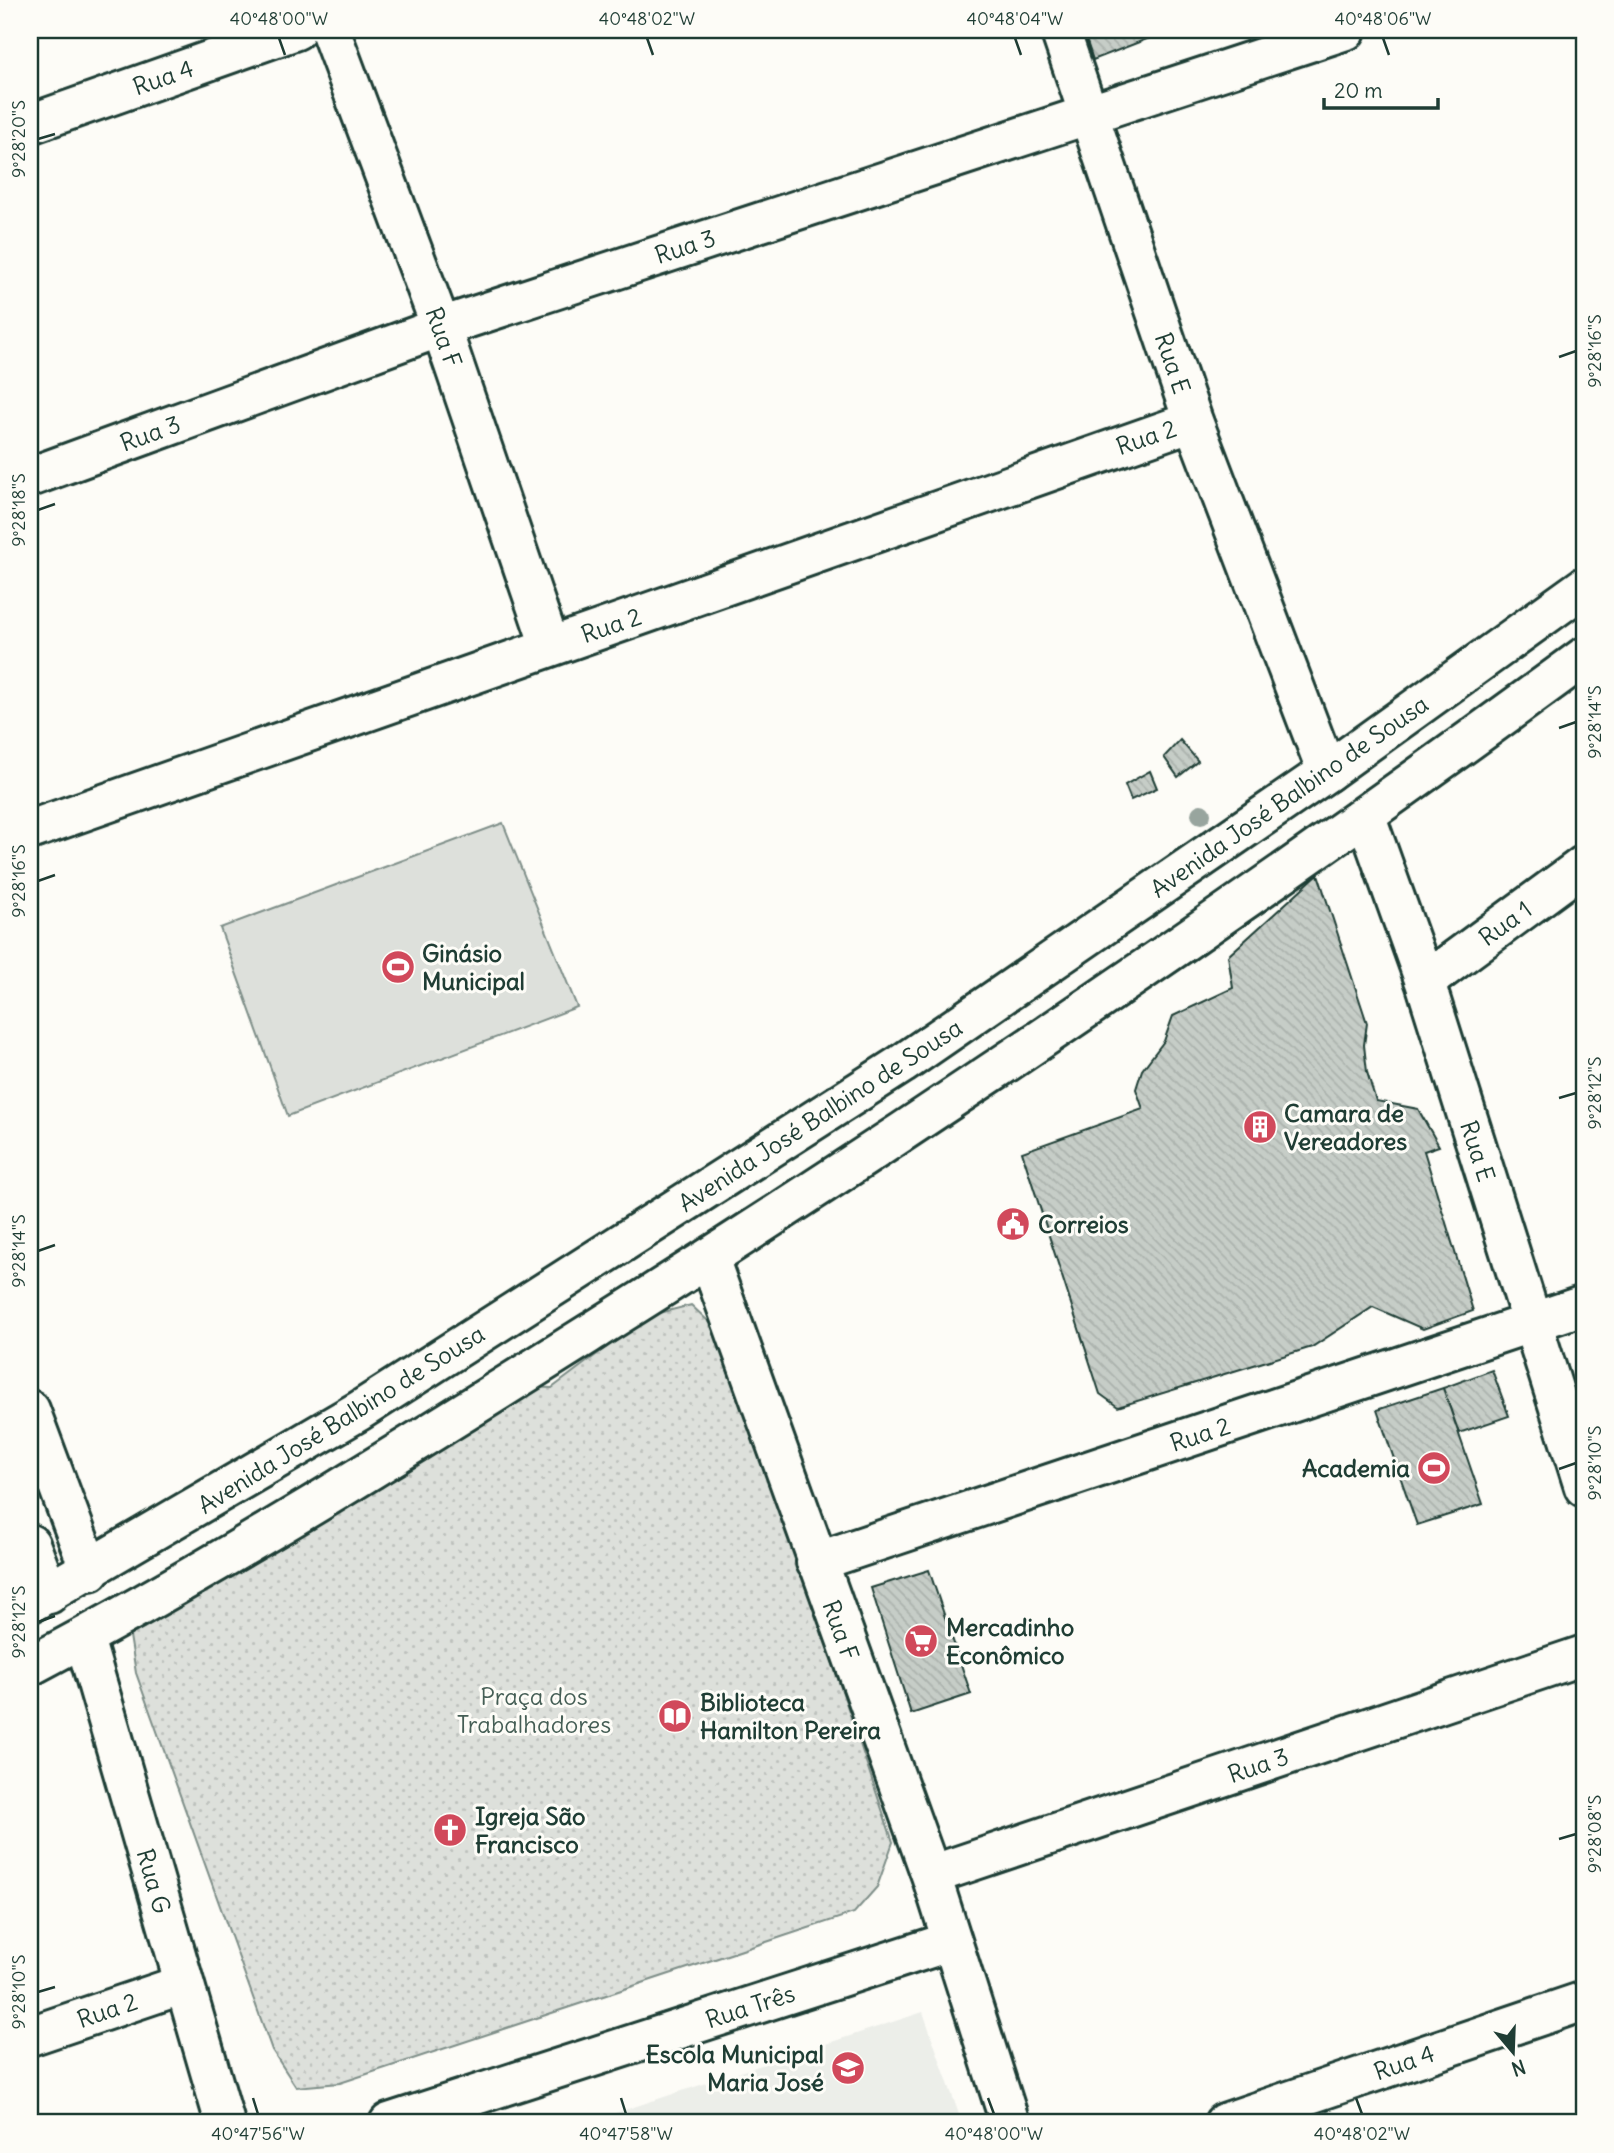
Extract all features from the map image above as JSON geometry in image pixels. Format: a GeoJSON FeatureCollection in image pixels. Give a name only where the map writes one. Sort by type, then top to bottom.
{"type":"FeatureCollection","features":[{"type":"Feature","properties":{"kind":"street","name":"Rua 4"},"geometry":{"type":"LineString","coordinates":[[30,124],[296,30]]}},
{"type":"Feature","properties":{"kind":"street","name":"Rua F"},"geometry":{"type":"LineString","coordinates":[[330,30],[441,327],[550,646]]}},
{"type":"Feature","properties":{"kind":"street","name":"Rua E"},"geometry":{"type":"LineString","coordinates":[[1060,30],[1193,421],[1327,772]]}},
{"type":"Feature","properties":{"kind":"street","name":"Rua 3"},"geometry":{"type":"LineString","coordinates":[[30,477],[441,327],[1346,30]]}},
{"type":"Feature","properties":{"kind":"street","name":"Rua 2"},"geometry":{"type":"LineString","coordinates":[[30,830],[1193,421]]}},
{"type":"Feature","properties":{"kind":"street","name":"Avenida José Balbino de Sousa"},"geometry":{"type":"LineString","coordinates":[[39,1599],[359,1411],[902,1064],[1327,772],[1584,587]]}},
{"type":"Feature","properties":{"kind":"street"},"geometry":{"type":"LineString","coordinates":[[30,1666],[83,1638],[387,1460],[935,1112],[1366,817],[1584,657]]}},
{"type":"Feature","properties":{"kind":"street","name":"Rua E"},"geometry":{"type":"LineString","coordinates":[[1366,817],[1425,982],[1584,1487]]}},
{"type":"Feature","properties":{"kind":"street","name":"Rua 1"},"geometry":{"type":"LineString","coordinates":[[1425,982],[1584,865]]}},
{"type":"Feature","properties":{"kind":"street"},"geometry":{"type":"LineString","coordinates":[[902,1064],[935,1112]]}},
{"type":"Feature","properties":{"kind":"street","name":"Rua F"},"geometry":{"type":"LineString","coordinates":[[709,1258],[816,1562],[931,1875],[1010,2123]]}},
{"type":"Feature","properties":{"kind":"street","name":"Rua 2"},"geometry":{"type":"LineString","coordinates":[[816,1562],[1584,1305]]}},
{"type":"Feature","properties":{"kind":"street"},"geometry":{"type":"LineString","coordinates":[[30,1410],[90,1571]]}},
{"type":"Feature","properties":{"kind":"street"},"geometry":{"type":"LineString","coordinates":[[359,1411],[387,1460]]}},
{"type":"Feature","properties":{"kind":"street"},"geometry":{"type":"LineString","coordinates":[[30,1544],[39,1599]]}},
{"type":"Feature","properties":{"kind":"street","name":"Rua G"},"geometry":{"type":"LineString","coordinates":[[83,1638],[225,2123]]}},
{"type":"Feature","properties":{"kind":"street","name":"Rua 3"},"geometry":{"type":"LineString","coordinates":[[931,1875],[1584,1655]]}},
{"type":"Feature","properties":{"kind":"street","name":"Rua Três"},"geometry":{"type":"LineString","coordinates":[[389,2123],[952,1941]]}},
{"type":"Feature","properties":{"kind":"street","name":"Rua 2"},"geometry":{"type":"LineString","coordinates":[[30,2036],[184,1984]]}},
{"type":"Feature","properties":{"kind":"street","name":"Rua 4"},"geometry":{"type":"LineString","coordinates":[[1223,2123],[1584,2001]]}},
{"type":"Feature","properties":{"kind":"shaded area","name":"Escola Municipal Maria José"},"geometry":{"type":"Polygon","coordinates":[[[923,2012],[962,2123],[585,2123],[923,2012]]]}},
{"type":"Feature","properties":{"kind":"green space","name":"Ginásio Municipal"},"geometry":{"type":"Polygon","coordinates":[[[503,823],[577,1007],[288,1116],[220,928],[503,823]]]}},
{"type":"Feature","properties":{"kind":"green space","name":"Praça dos Trabalhadores"},"geometry":{"type":"Polygon","coordinates":[[[691,1305],[722,1334],[893,1842],[877,1887],[854,1913],[340,2083],[296,2087],[272,2050],[136,1673],[130,1636],[157,1602],[498,1386],[552,1388],[648,1316],[691,1305]]]}},
{"type":"Feature","properties":{"kind":"building"},"geometry":{"type":"Polygon","coordinates":[[[1083,30],[1165,30],[1165,32],[1093,60],[1083,30]]]}},
{"type":"Feature","properties":{"kind":"building"},"geometry":{"type":"Polygon","coordinates":[[[1180,740],[1198,761],[1178,777],[1164,757],[1180,740]]]}},
{"type":"Feature","properties":{"kind":"building"},"geometry":{"type":"Polygon","coordinates":[[[1150,771],[1157,788],[1131,800],[1125,785],[1150,771]]]}},
{"type":"Feature","properties":{"kind":"building","name":"Camara de Vereadores"},"geometry":{"type":"Polygon","coordinates":[[[1318,874],[1367,1023],[1364,1045],[1367,1072],[1376,1101],[1418,1109],[1439,1146],[1424,1151],[1473,1311],[1423,1329],[1373,1307],[1312,1347],[1118,1407],[1100,1394],[1022,1152],[1143,1109],[1136,1089],[1142,1070],[1164,1041],[1173,1016],[1233,988],[1228,956],[1318,874]]]}},
{"type":"Feature","properties":{"kind":"building"},"geometry":{"type":"Polygon","coordinates":[[[1492,1370],[1509,1416],[1459,1433],[1443,1388],[1492,1370]]]}},
{"type":"Feature","properties":{"kind":"building","name":"Academia"},"geometry":{"type":"Polygon","coordinates":[[[1443,1388],[1483,1504],[1417,1525],[1377,1410],[1443,1388]]]}},
{"type":"Feature","properties":{"kind":"building","name":"Mercadinho Econômico"},"geometry":{"type":"Polygon","coordinates":[[[929,1570],[971,1694],[911,1714],[871,1588],[929,1570]]]}},
{"type":"Feature","properties":{"kind":"place","name":"Ginásio Municipal"},"geometry":{"type":"Point","coordinates":[398,967]}},
{"type":"Feature","properties":{"kind":"place","name":"Camara de Vereadores"},"geometry":{"type":"Point","coordinates":[1260,1127]}},
{"type":"Feature","properties":{"kind":"place","name":"Correios"},"geometry":{"type":"Point","coordinates":[1013,1224]}},
{"type":"Feature","properties":{"kind":"place","name":"Academia"},"geometry":{"type":"Point","coordinates":[1434,1468]}},
{"type":"Feature","properties":{"kind":"place","name":"Mercadinho Econômico"},"geometry":{"type":"Point","coordinates":[921,1641]}},
{"type":"Feature","properties":{"kind":"place","name":"Biblioteca Hamilton Pereira"},"geometry":{"type":"Point","coordinates":[675,1716]}},
{"type":"Feature","properties":{"kind":"place","name":"Igreja São Francisco"},"geometry":{"type":"Point","coordinates":[450,1830]}},
{"type":"Feature","properties":{"kind":"place","name":"Escola Municipal Maria José"},"geometry":{"type":"Point","coordinates":[848,2068]}}]}
